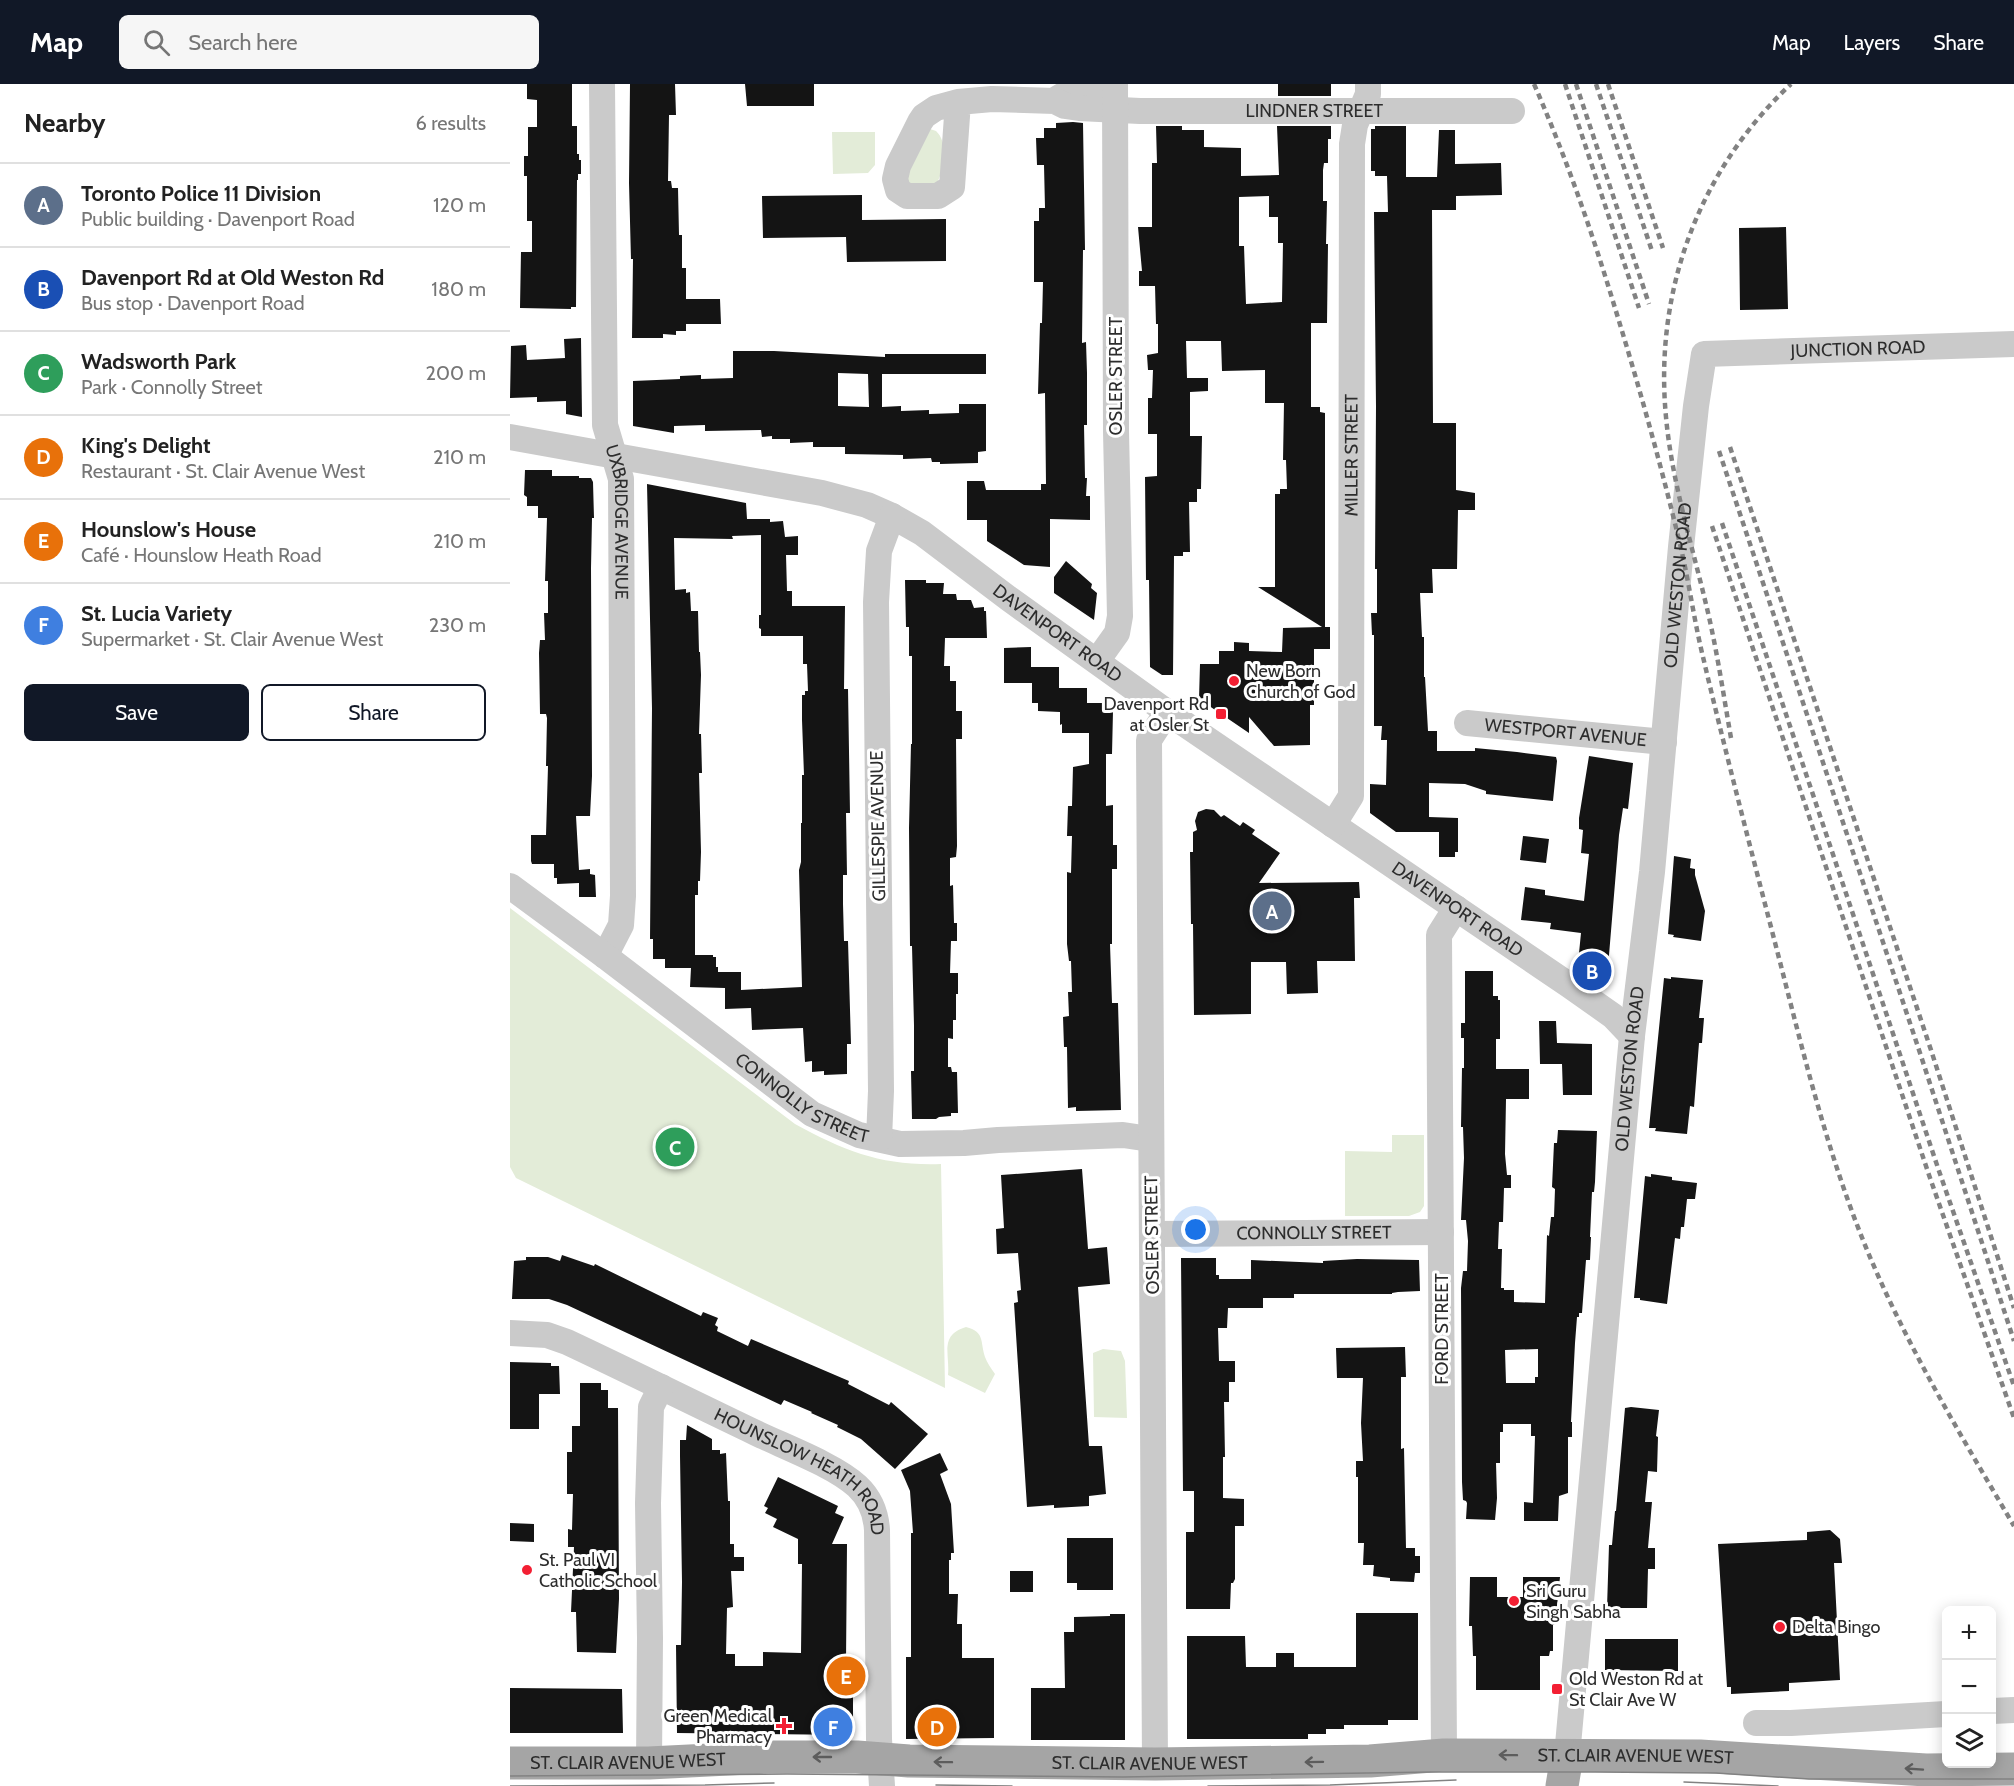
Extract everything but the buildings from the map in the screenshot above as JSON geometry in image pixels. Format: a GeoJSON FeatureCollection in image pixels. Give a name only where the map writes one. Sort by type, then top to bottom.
{"type":"FeatureCollection","features":[{"type":"Feature","properties":{"kind":"main road","name":"ST. CLAIR AVENUE WEST"},"geometry":{"type":"LineString","coordinates":[[510,1763],[649,1763],[768,1757],[857,1757],[881,1772],[909,1761],[1155,1764],[1370,1761],[1444,1755],[1565,1771],[1700,1756],[1926,1770],[2014,1769]]}},
{"type":"Feature","properties":{"kind":"street","name":"UXBRIDGE AVENUE"},"geometry":{"type":"LineString","coordinates":[[602,84],[605,425],[621,479],[623,896],[621,925],[605,956]]}},
{"type":"Feature","properties":{"kind":"street","name":"MILLER STREET"},"geometry":{"type":"LineString","coordinates":[[1333,825],[1351,796],[1352,144],[1355,125],[1368,94],[1368,84]]}},
{"type":"Feature","properties":{"kind":"street","name":"LINDNER STREET"},"geometry":{"type":"LineString","coordinates":[[958,102],[992,99],[1055,100],[1071,107],[1115,95],[1361,110],[1512,111]]}},
{"type":"Feature","properties":{"kind":"street","name":"OSLER STREET"},"geometry":{"type":"LineString","coordinates":[[1097,661],[1118,633],[1120,616],[1116,431],[1115,95]]}},
{"type":"Feature","properties":{"kind":"street","name":"JUNCTION ROAD"},"geometry":{"type":"LineString","coordinates":[[1704,354],[2014,344]]}},
{"type":"Feature","properties":{"kind":"street","name":"OLD WESTON ROAD"},"geometry":{"type":"LineString","coordinates":[[1565,1771],[1632,1036],[1642,965],[1681,547],[1704,354]]}},
{"type":"Feature","properties":{"kind":"street","name":"DAVENPORT ROAD"},"geometry":{"type":"LineString","coordinates":[[510,437],[822,493],[867,505],[892,516],[922,533],[1167,712],[1612,1016],[1632,1036]]}},
{"type":"Feature","properties":{"kind":"street","name":"GILLESPIE AVENUE"},"geometry":{"type":"LineString","coordinates":[[879,1139],[881,1091],[876,602],[879,551],[892,516]]}},
{"type":"Feature","properties":{"kind":"street","name":"OSLER STREET"},"geometry":{"type":"LineString","coordinates":[[1155,1764],[1149,740],[1167,712]]}},
{"type":"Feature","properties":{"kind":"street","name":"WESTPORT AVENUE"},"geometry":{"type":"LineString","coordinates":[[1467,723],[1664,742]]}},
{"type":"Feature","properties":{"kind":"street","name":"CONNOLLY STREET"},"geometry":{"type":"LineString","coordinates":[[510,886],[812,1114],[859,1135],[900,1144],[1123,1136],[1150,1139]]}},
{"type":"Feature","properties":{"kind":"street","name":"FORD STREET"},"geometry":{"type":"LineString","coordinates":[[1444,1755],[1439,935],[1456,908]]}},
{"type":"Feature","properties":{"kind":"street","name":"CONNOLLY STREET"},"geometry":{"type":"LineString","coordinates":[[1152,1234],[1441,1232]]}},
{"type":"Feature","properties":{"kind":"street","name":"HOUNSLOW HEATH ROAD"},"geometry":{"type":"LineString","coordinates":[[510,1333],[547,1335],[567,1342],[845,1476],[862,1491],[872,1504],[877,1530],[881,1772]]}},
{"type":"Feature","properties":{"kind":"street"},"geometry":{"type":"LineString","coordinates":[[649,1763],[648,1503],[651,1407],[661,1387]]}},
{"type":"Feature","properties":{"kind":"street"},"geometry":{"type":"LineString","coordinates":[[1996,1711],[2014,1710]]}},
{"type":"Feature","properties":{"kind":"street"},"geometry":{"type":"LineString","coordinates":[[1756,1723],[1942,1714]]}},
{"type":"Feature","properties":{"kind":"street"},"geometry":{"type":"LineString","coordinates":[[1790,1761],[1791,1723]]}},
{"type":"Feature","properties":{"kind":"green space"},"geometry":{"type":"Polygon","coordinates":[[[930,129],[936,131],[943,142],[944,156],[940,177],[937,183],[906,187],[902,175],[930,129]]]}},
{"type":"Feature","properties":{"kind":"green space"},"geometry":{"type":"Polygon","coordinates":[[[832,132],[875,132],[875,165],[868,173],[833,174],[832,132]]]}},
{"type":"Feature","properties":{"kind":"green space"},"geometry":{"type":"Polygon","coordinates":[[[510,908],[795,1124],[848,1149],[883,1160],[941,1164],[945,1388],[516,1178],[510,1167],[510,908]]]}},
{"type":"Feature","properties":{"kind":"green space"},"geometry":{"type":"Polygon","coordinates":[[[1392,1135],[1424,1135],[1424,1206],[1420,1212],[1409,1216],[1345,1216],[1345,1151],[1392,1152],[1392,1135]]]}},
{"type":"Feature","properties":{"kind":"green space"},"geometry":{"type":"Polygon","coordinates":[[[966,1327],[979,1334],[986,1359],[995,1374],[985,1393],[948,1375],[949,1340],[958,1330],[966,1327]]]}},
{"type":"Feature","properties":{"kind":"green space"},"geometry":{"type":"Polygon","coordinates":[[[1103,1349],[1121,1351],[1125,1361],[1127,1418],[1094,1417],[1093,1353],[1103,1349]]]}},
{"type":"Feature","properties":{"kind":"tram line"},"geometry":{"type":"LineString","coordinates":[[510,1776],[787,1774],[1123,1777],[1595,1772],[1716,1773],[1809,1779],[2014,1779]]}},
{"type":"Feature","properties":{"kind":"tram line"},"geometry":{"type":"LineString","coordinates":[[1208,1786],[1330,1785],[1456,1780]]}},
{"type":"Feature","properties":{"kind":"tram line"},"geometry":{"type":"LineString","coordinates":[[1684,1782],[1778,1786]]}},
{"type":"Feature","properties":{"kind":"tram line"},"geometry":{"type":"LineString","coordinates":[[510,1786],[774,1783]]}},
{"type":"Feature","properties":{"kind":"tram line"},"geometry":{"type":"LineString","coordinates":[[936,1785],[1012,1786]]}},
{"type":"Feature","properties":{"kind":"railway"},"geometry":{"type":"LineString","coordinates":[[1534,84],[1588,223],[1649,426],[1680,544],[1700,643],[1731,772],[1804,1054],[1840,1176],[1866,1248],[1904,1330],[1946,1409],[2014,1526]]}},
{"type":"Feature","properties":{"kind":"railway"},"geometry":{"type":"LineString","coordinates":[[1565,84],[1639,308]]}},
{"type":"Feature","properties":{"kind":"railway"},"geometry":{"type":"LineString","coordinates":[[1576,84],[1649,304]]}},
{"type":"Feature","properties":{"kind":"railway"},"geometry":{"type":"LineString","coordinates":[[1596,84],[1652,251]]}},
{"type":"Feature","properties":{"kind":"railway"},"geometry":{"type":"LineString","coordinates":[[1608,84],[1663,248]]}},
{"type":"Feature","properties":{"kind":"railway"},"geometry":{"type":"LineString","coordinates":[[1731,738],[1712,632],[1678,492],[1669,442],[1664,370],[1668,324],[1676,279],[1690,236],[1708,194],[1731,155],[1759,118],[1791,84]]}},
{"type":"Feature","properties":{"kind":"railway"},"geometry":{"type":"LineString","coordinates":[[1730,447],[1931,1050],[2014,1308]]}},
{"type":"Feature","properties":{"kind":"railway"},"geometry":{"type":"LineString","coordinates":[[1719,451],[2014,1341]]}},
{"type":"Feature","properties":{"kind":"railway"},"geometry":{"type":"LineString","coordinates":[[1722,523],[1939,1171],[2014,1386]]}},
{"type":"Feature","properties":{"kind":"railway"},"geometry":{"type":"LineString","coordinates":[[1712,526],[1929,1175],[2014,1418]]}},
{"type":"Feature","properties":{"kind":"place","name":"New Born Church of God"},"geometry":{"type":"Point","coordinates":[1234,681]}},
{"type":"Feature","properties":{"kind":"place","name":"Davenport Rd at Osler St"},"geometry":{"type":"Point","coordinates":[1221,714]}},
{"type":"Feature","properties":{"kind":"place","name":"Toronto Police 11 Division"},"geometry":{"type":"Point","coordinates":[1272,911]}},
{"type":"Feature","properties":{"kind":"place","name":"Davenport Rd at Old Weston Rd"},"geometry":{"type":"Point","coordinates":[1592,971]}},
{"type":"Feature","properties":{"kind":"place","name":"Wadsworth Park"},"geometry":{"type":"Point","coordinates":[675,1147]}},
{"type":"Feature","properties":{"kind":"place","name":"St. Paul VI Catholic School"},"geometry":{"type":"Point","coordinates":[527,1570]}},
{"type":"Feature","properties":{"kind":"place","name":"Sri Guru Singh Sabha"},"geometry":{"type":"Point","coordinates":[1514,1601]}},
{"type":"Feature","properties":{"kind":"place","name":"Delta Bingo"},"geometry":{"type":"Point","coordinates":[1780,1627]}},
{"type":"Feature","properties":{"kind":"place","name":"Hounslow's House"},"geometry":{"type":"Point","coordinates":[846,1676]}},
{"type":"Feature","properties":{"kind":"place","name":"Old Weston Rd at St Clair Ave W"},"geometry":{"type":"Point","coordinates":[1557,1689]}},
{"type":"Feature","properties":{"kind":"place","name":"Green Medical Pharmacy"},"geometry":{"type":"Point","coordinates":[784,1726]}},
{"type":"Feature","properties":{"kind":"place","name":"St. Lucia Variety"},"geometry":{"type":"Point","coordinates":[833,1727]}},
{"type":"Feature","properties":{"kind":"place","name":"King's Delight"},"geometry":{"type":"Point","coordinates":[937,1727]}}]}
